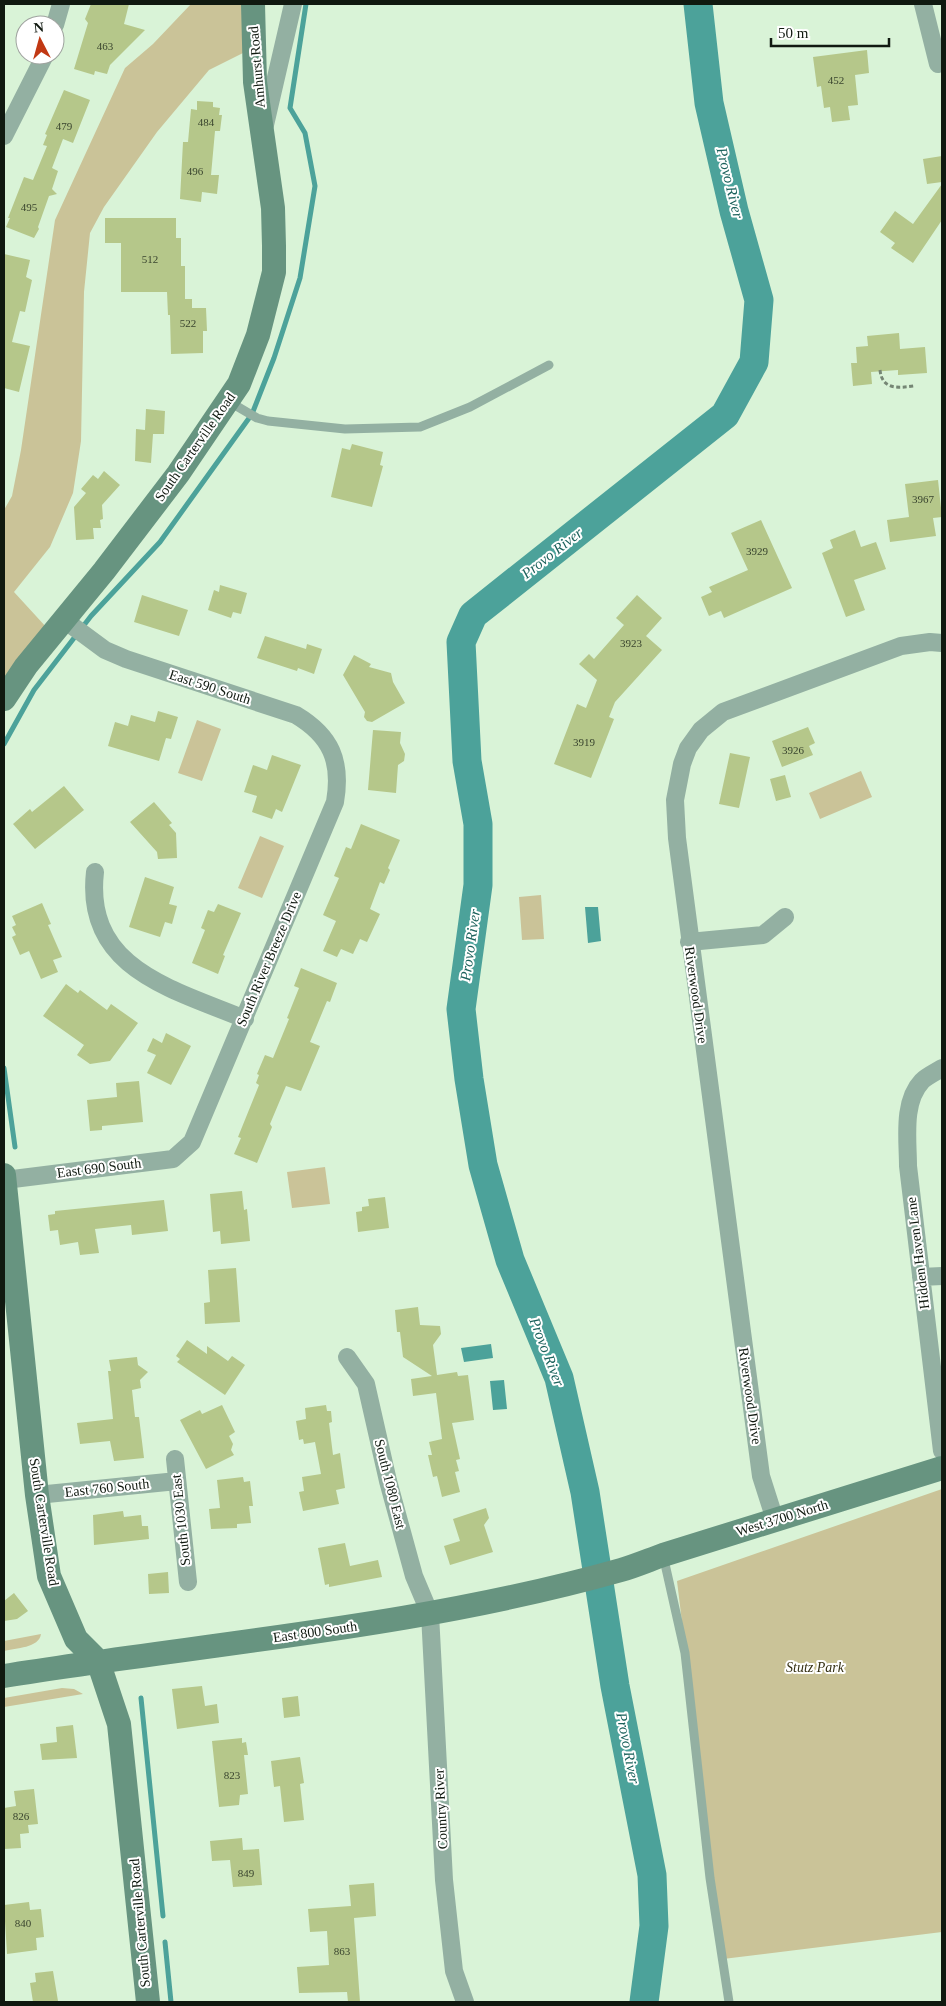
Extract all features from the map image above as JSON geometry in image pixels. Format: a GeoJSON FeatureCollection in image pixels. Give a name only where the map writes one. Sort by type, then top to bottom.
{"type":"FeatureCollection","features":[{"type":"Feature","properties":{"kind":"street","name":"Amhurst Road"},"geometry":{"type":"LineString","coordinates":[[253,4],[255,82],[263,131]]}},
{"type":"Feature","properties":{"kind":"street","name":"South Carterville Road"},"geometry":{"type":"LineString","coordinates":[[4,699],[26,666],[104,571],[178,474],[238,384],[258,335],[274,272],[273,208],[263,131],[293,4]]}},
{"type":"Feature","properties":{"kind":"street"},"geometry":{"type":"LineString","coordinates":[[923,4],[938,64]]}},
{"type":"Feature","properties":{"kind":"street"},"geometry":{"type":"LineString","coordinates":[[4,136],[40,65]]}},
{"type":"Feature","properties":{"kind":"street","name":"East 590 South"},"geometry":{"type":"LineString","coordinates":[[63,619],[105,650],[126,660],[296,714],[311,724],[323,736],[333,753],[338,770]]}},
{"type":"Feature","properties":{"kind":"street","name":"Riverwood Drive"},"geometry":{"type":"LineString","coordinates":[[775,1520],[761,1476],[689,942],[677,838],[675,800],[682,764],[688,748],[701,730],[723,712],[901,646],[930,642],[942,643]]}},
{"type":"Feature","properties":{"kind":"street","name":"South River Breeze Drive"},"geometry":{"type":"LineString","coordinates":[[189,1146],[245,1019],[335,802],[338,770]]}},
{"type":"Feature","properties":{"kind":"street"},"geometry":{"type":"LineString","coordinates":[[95,872],[93,890],[98,919],[108,940],[120,956],[149,979],[245,1019]]}},
{"type":"Feature","properties":{"kind":"street"},"geometry":{"type":"LineString","coordinates":[[689,942],[763,935],[785,917]]}},
{"type":"Feature","properties":{"kind":"street","name":"Hidden Haven Lane"},"geometry":{"type":"LineString","coordinates":[[942,1068],[922,1081],[912,1101],[907,1124],[908,1166],[942,1451]]}},
{"type":"Feature","properties":{"kind":"street","name":"East 690 South"},"geometry":{"type":"LineString","coordinates":[[4,1178],[173,1159],[189,1146]]}},
{"type":"Feature","properties":{"kind":"street","name":"South Carterville Road"},"geometry":{"type":"LineString","coordinates":[[4,1178],[37,1495],[49,1576],[53,1591],[76,1639],[98,1661],[119,1724],[148,2002]]}},
{"type":"Feature","properties":{"kind":"street"},"geometry":{"type":"LineString","coordinates":[[921,1278],[942,1276]]}},
{"type":"Feature","properties":{"kind":"street","name":"South 1080 East"},"geometry":{"type":"LineString","coordinates":[[348,1358],[366,1384],[388,1481],[414,1576],[430,1614]]}},
{"type":"Feature","properties":{"kind":"street","name":"South 1030 East"},"geometry":{"type":"LineString","coordinates":[[175,1459],[188,1582]]}},
{"type":"Feature","properties":{"kind":"street","name":"West 3700 North"},"geometry":{"type":"LineString","coordinates":[[624,1570],[663,1555],[942,1468]]}},
{"type":"Feature","properties":{"kind":"street","name":"East 760 South"},"geometry":{"type":"LineString","coordinates":[[37,1495],[177,1480]]}},
{"type":"Feature","properties":{"kind":"street","name":"East 800 South"},"geometry":{"type":"LineString","coordinates":[[4,1676],[98,1661],[315,1633],[430,1614],[555,1588],[624,1570]]}},
{"type":"Feature","properties":{"kind":"street","name":"Country River"},"geometry":{"type":"LineString","coordinates":[[430,1614],[444,1880],[454,1971],[465,2002]]}},
{"type":"Feature","properties":{"kind":"lane"},"geometry":{"type":"LineString","coordinates":[[228,401],[257,418],[268,421],[345,429],[420,427],[435,423],[470,407],[549,365]]}},
{"type":"Feature","properties":{"kind":"lane"},"geometry":{"type":"LineString","coordinates":[[663,1555],[685,1653],[710,1878],[728,2002]]}},
{"type":"Feature","properties":{"kind":"path"},"geometry":{"type":"LineString","coordinates":[[880,370],[882,380],[892,388],[914,386]]}},
{"type":"Feature","properties":{"kind":"green space"},"geometry":{"type":"Polygon","coordinates":[[[191,4],[243,4],[243,53],[209,70],[157,132],[104,207],[90,233],[84,292],[81,441],[73,493],[50,547],[14,592],[47,628],[4,684],[4,510],[12,496],[21,450],[55,220],[125,68],[153,44],[191,4]]]}},
{"type":"Feature","properties":{"kind":"green space"},"geometry":{"type":"Polygon","coordinates":[[[197,720],[221,729],[202,781],[178,773],[197,720]]]}},
{"type":"Feature","properties":{"kind":"green space"},"geometry":{"type":"Polygon","coordinates":[[[861,771],[872,797],[820,819],[809,793],[861,771]]]}},
{"type":"Feature","properties":{"kind":"green space"},"geometry":{"type":"Polygon","coordinates":[[[260,836],[284,846],[262,898],[238,888],[260,836]]]}},
{"type":"Feature","properties":{"kind":"green space"},"geometry":{"type":"Polygon","coordinates":[[[541,895],[544,939],[522,940],[519,897],[541,895]]]}},
{"type":"Feature","properties":{"kind":"green space"},"geometry":{"type":"Polygon","coordinates":[[[325,1167],[330,1204],[292,1208],[287,1172],[325,1167]]]}},
{"type":"Feature","properties":{"kind":"green space","name":"Stutz Park"},"geometry":{"type":"Polygon","coordinates":[[[942,1489],[942,1932],[723,1959],[677,1581],[942,1489]]]}},
{"type":"Feature","properties":{"kind":"green space"},"geometry":{"type":"Polygon","coordinates":[[[41,1634],[39,1639],[32,1645],[4,1651],[4,1641],[41,1634]]]}},
{"type":"Feature","properties":{"kind":"green space"},"geometry":{"type":"Polygon","coordinates":[[[62,1688],[74,1689],[83,1694],[4,1707],[4,1698],[62,1688]]]}},
{"type":"Feature","properties":{"kind":"water"},"geometry":{"type":"Polygon","coordinates":[[[585,907],[598,907],[601,941],[588,943],[585,907]]]}},
{"type":"Feature","properties":{"kind":"water"},"geometry":{"type":"Polygon","coordinates":[[[491,1344],[493,1358],[464,1362],[461,1348],[491,1344]]]}},
{"type":"Feature","properties":{"kind":"water"},"geometry":{"type":"Polygon","coordinates":[[[504,1380],[507,1409],[493,1410],[490,1381],[504,1380]]]}},
{"type":"Feature","properties":{"kind":"building"},"geometry":{"type":"Polygon","coordinates":[[[91,4],[129,4],[124,24],[145,30],[110,65],[107,74],[95,71],[94,75],[74,69],[88,23],[85,19],[91,4]]]}},
{"type":"Feature","properties":{"kind":"building"},"geometry":{"type":"Polygon","coordinates":[[[867,50],[869,73],[855,75],[858,105],[848,106],[850,120],[832,122],[830,107],[824,108],[821,86],[817,87],[813,57],[867,50]]]}},
{"type":"Feature","properties":{"kind":"building"},"geometry":{"type":"Polygon","coordinates":[[[64,90],[90,100],[73,143],[63,139],[52,168],[58,171],[52,189],[57,194],[49,196],[38,227],[39,229],[34,238],[6,227],[24,177],[33,180],[47,146],[43,145],[47,135],[45,134],[64,90]]]}},
{"type":"Feature","properties":{"kind":"building"},"geometry":{"type":"Polygon","coordinates":[[[197,101],[213,102],[213,107],[220,108],[219,115],[222,115],[220,131],[215,131],[211,175],[219,175],[217,194],[202,192],[201,202],[180,199],[183,142],[188,142],[191,109],[197,110],[197,101]]]}},
{"type":"Feature","properties":{"kind":"building"},"geometry":{"type":"Polygon","coordinates":[[[942,156],[942,182],[927,184],[923,159],[942,156]]]}},
{"type":"Feature","properties":{"kind":"building"},"geometry":{"type":"Polygon","coordinates":[[[942,184],[942,220],[913,263],[891,248],[895,243],[880,232],[895,211],[913,224],[942,184]]]}},
{"type":"Feature","properties":{"kind":"building"},"geometry":{"type":"Polygon","coordinates":[[[105,218],[176,218],[176,238],[181,238],[181,266],[185,266],[185,299],[192,299],[192,308],[206,308],[207,331],[203,331],[203,353],[171,354],[170,315],[168,315],[167,292],[121,292],[121,243],[105,243],[105,218]]]}},
{"type":"Feature","properties":{"kind":"building"},"geometry":{"type":"Polygon","coordinates":[[[4,254],[30,260],[26,277],[32,280],[25,312],[20,311],[12,342],[30,346],[19,392],[4,388],[4,254]]]}},
{"type":"Feature","properties":{"kind":"building"},"geometry":{"type":"Polygon","coordinates":[[[899,333],[900,349],[925,347],[927,373],[898,375],[898,370],[871,372],[872,384],[853,386],[851,363],[857,363],[856,347],[868,346],[867,336],[899,333]]]}},
{"type":"Feature","properties":{"kind":"building"},"geometry":{"type":"Polygon","coordinates":[[[146,409],[165,411],[164,434],[153,434],[151,463],[135,461],[136,429],[145,430],[146,409]]]}},
{"type":"Feature","properties":{"kind":"building"},"geometry":{"type":"Polygon","coordinates":[[[352,444],[383,452],[380,465],[383,466],[372,507],[331,497],[342,448],[350,450],[352,444]]]}},
{"type":"Feature","properties":{"kind":"building"},"geometry":{"type":"Polygon","coordinates":[[[104,471],[120,485],[102,505],[103,519],[100,520],[101,528],[93,528],[94,539],[76,540],[74,507],[86,493],[81,489],[93,475],[98,479],[104,471]]]}},
{"type":"Feature","properties":{"kind":"building"},"geometry":{"type":"Polygon","coordinates":[[[938,480],[942,517],[933,518],[936,536],[890,542],[887,520],[909,517],[905,484],[938,480]]]}},
{"type":"Feature","properties":{"kind":"building"},"geometry":{"type":"Polygon","coordinates":[[[761,520],[792,588],[724,618],[721,611],[709,616],[701,597],[712,592],[709,587],[748,570],[731,533],[761,520]]]}},
{"type":"Feature","properties":{"kind":"building"},"geometry":{"type":"Polygon","coordinates":[[[855,530],[861,547],[876,542],[886,569],[854,580],[865,610],[846,617],[822,553],[833,548],[830,540],[855,530]]]}},
{"type":"Feature","properties":{"kind":"building"},"geometry":{"type":"Polygon","coordinates":[[[220,585],[247,593],[241,614],[233,612],[231,618],[208,610],[214,590],[219,592],[220,585]]]}},
{"type":"Feature","properties":{"kind":"building"},"geometry":{"type":"Polygon","coordinates":[[[142,595],[188,610],[179,636],[134,622],[142,595]]]}},
{"type":"Feature","properties":{"kind":"building"},"geometry":{"type":"Polygon","coordinates":[[[637,595],[662,618],[646,636],[662,650],[615,702],[609,717],[614,719],[591,778],[554,764],[577,704],[586,708],[597,680],[579,664],[589,654],[594,659],[624,625],[616,618],[637,595]]]}},
{"type":"Feature","properties":{"kind":"building"},"geometry":{"type":"Polygon","coordinates":[[[265,636],[306,649],[307,644],[322,649],[314,674],[298,668],[297,671],[257,658],[265,636]]]}},
{"type":"Feature","properties":{"kind":"building"},"geometry":{"type":"Polygon","coordinates":[[[354,655],[371,664],[369,667],[391,673],[393,682],[405,703],[372,722],[367,721],[364,717],[365,712],[343,675],[354,655]]]}},
{"type":"Feature","properties":{"kind":"building"},"geometry":{"type":"Polygon","coordinates":[[[158,711],[178,717],[171,739],[166,738],[159,761],[108,746],[115,722],[128,726],[131,715],[155,722],[158,711]]]}},
{"type":"Feature","properties":{"kind":"building"},"geometry":{"type":"Polygon","coordinates":[[[808,727],[815,743],[809,746],[813,755],[782,767],[772,741],[808,727]]]}},
{"type":"Feature","properties":{"kind":"building"},"geometry":{"type":"Polygon","coordinates":[[[373,730],[401,732],[400,743],[405,754],[404,761],[398,765],[396,793],[368,790],[373,730]]]}},
{"type":"Feature","properties":{"kind":"building"},"geometry":{"type":"Polygon","coordinates":[[[730,753],[750,757],[739,808],[719,804],[730,753]]]}},
{"type":"Feature","properties":{"kind":"building"},"geometry":{"type":"Polygon","coordinates":[[[272,755],[301,765],[282,812],[276,809],[272,819],[252,812],[257,796],[244,792],[253,765],[267,770],[272,755]]]}},
{"type":"Feature","properties":{"kind":"building"},"geometry":{"type":"Polygon","coordinates":[[[785,775],[791,797],[776,801],[770,779],[785,775]]]}},
{"type":"Feature","properties":{"kind":"building"},"geometry":{"type":"Polygon","coordinates":[[[64,786],[84,810],[35,849],[13,824],[30,809],[32,812],[64,786]]]}},
{"type":"Feature","properties":{"kind":"building"},"geometry":{"type":"Polygon","coordinates":[[[154,802],[172,823],[169,825],[176,833],[177,858],[158,859],[157,852],[130,822],[154,802]]]}},
{"type":"Feature","properties":{"kind":"building"},"geometry":{"type":"Polygon","coordinates":[[[361,824],[400,840],[388,868],[390,870],[384,884],[380,882],[370,909],[380,914],[367,942],[360,939],[353,954],[341,949],[337,957],[323,951],[336,921],[323,915],[339,878],[334,876],[346,847],[351,849],[361,824]]]}},
{"type":"Feature","properties":{"kind":"building"},"geometry":{"type":"Polygon","coordinates":[[[145,877],[174,887],[169,904],[177,906],[172,924],[165,922],[160,937],[129,927],[145,877]]]}},
{"type":"Feature","properties":{"kind":"building"},"geometry":{"type":"Polygon","coordinates":[[[42,903],[51,924],[48,925],[62,957],[53,960],[58,972],[41,979],[29,951],[20,955],[12,937],[16,935],[12,927],[16,925],[12,916],[42,903]]]}},
{"type":"Feature","properties":{"kind":"building"},"geometry":{"type":"Polygon","coordinates":[[[218,904],[241,913],[223,955],[225,956],[218,974],[192,963],[205,930],[201,928],[208,910],[214,912],[218,904]]]}},
{"type":"Feature","properties":{"kind":"building"},"geometry":{"type":"Polygon","coordinates":[[[301,968],[337,983],[330,1002],[327,1001],[310,1042],[320,1046],[301,1091],[286,1086],[270,1124],[272,1127],[257,1163],[234,1154],[241,1138],[238,1137],[259,1085],[256,1083],[259,1075],[257,1074],[265,1055],[273,1058],[289,1019],[287,1018],[299,988],[294,986],[301,968]]]}},
{"type":"Feature","properties":{"kind":"building"},"geometry":{"type":"Polygon","coordinates":[[[66,984],[78,993],[80,990],[107,1010],[111,1004],[138,1023],[110,1061],[90,1064],[77,1055],[84,1045],[43,1016],[66,984]]]}},
{"type":"Feature","properties":{"kind":"building"},"geometry":{"type":"Polygon","coordinates":[[[166,1033],[191,1046],[171,1085],[147,1073],[156,1055],[147,1051],[153,1038],[162,1043],[166,1033]]]}},
{"type":"Feature","properties":{"kind":"building"},"geometry":{"type":"Polygon","coordinates":[[[139,1081],[143,1122],[102,1126],[102,1130],[90,1131],[87,1100],[117,1097],[116,1083],[139,1081]]]}},
{"type":"Feature","properties":{"kind":"building"},"geometry":{"type":"Polygon","coordinates":[[[242,1191],[244,1210],[247,1209],[250,1241],[221,1244],[220,1231],[213,1232],[210,1194],[242,1191]]]}},
{"type":"Feature","properties":{"kind":"building"},"geometry":{"type":"Polygon","coordinates":[[[385,1197],[389,1228],[358,1232],[356,1212],[362,1211],[362,1207],[369,1206],[368,1199],[385,1197]]]}},
{"type":"Feature","properties":{"kind":"building"},"geometry":{"type":"Polygon","coordinates":[[[164,1200],[168,1231],[132,1235],[131,1225],[95,1229],[99,1253],[80,1255],[78,1242],[60,1245],[58,1230],[50,1231],[48,1215],[55,1214],[55,1211],[164,1200]]]}},
{"type":"Feature","properties":{"kind":"building"},"geometry":{"type":"Polygon","coordinates":[[[236,1268],[240,1322],[205,1324],[204,1303],[210,1302],[208,1270],[236,1268]]]}},
{"type":"Feature","properties":{"kind":"building"},"geometry":{"type":"Polygon","coordinates":[[[418,1307],[420,1325],[440,1326],[441,1334],[433,1345],[437,1375],[457,1372],[458,1376],[468,1375],[474,1420],[452,1423],[460,1459],[456,1460],[459,1471],[455,1472],[460,1492],[442,1497],[437,1476],[433,1477],[428,1455],[432,1455],[429,1442],[442,1439],[436,1393],[413,1396],[411,1379],[432,1376],[403,1357],[400,1332],[397,1332],[395,1310],[418,1307]]]}},
{"type":"Feature","properties":{"kind":"building"},"geometry":{"type":"Polygon","coordinates":[[[187,1340],[207,1354],[207,1346],[228,1361],[232,1356],[245,1365],[225,1395],[177,1362],[180,1359],[176,1356],[187,1340]]]}},
{"type":"Feature","properties":{"kind":"building"},"geometry":{"type":"Polygon","coordinates":[[[137,1357],[138,1365],[148,1372],[140,1380],[141,1388],[132,1390],[135,1417],[139,1417],[144,1458],[114,1461],[110,1441],[80,1444],[77,1423],[113,1419],[108,1371],[111,1371],[109,1360],[137,1357]]]}},
{"type":"Feature","properties":{"kind":"building"},"geometry":{"type":"Polygon","coordinates":[[[222,1405],[235,1432],[229,1436],[233,1444],[231,1450],[234,1455],[206,1469],[180,1420],[200,1410],[202,1414],[222,1405]]]}},
{"type":"Feature","properties":{"kind":"building"},"geometry":{"type":"Polygon","coordinates":[[[326,1405],[327,1411],[331,1411],[332,1422],[329,1423],[333,1455],[340,1453],[345,1488],[336,1490],[339,1504],[303,1511],[299,1492],[304,1491],[302,1477],[321,1474],[315,1442],[304,1444],[303,1439],[299,1440],[296,1421],[306,1419],[305,1408],[326,1405]]]}},
{"type":"Feature","properties":{"kind":"building"},"geometry":{"type":"Polygon","coordinates":[[[243,1477],[244,1482],[250,1481],[253,1506],[249,1506],[251,1523],[237,1524],[237,1528],[211,1529],[209,1509],[220,1508],[217,1480],[243,1477]]]}},
{"type":"Feature","properties":{"kind":"building"},"geometry":{"type":"Polygon","coordinates":[[[486,1508],[489,1518],[484,1525],[493,1552],[450,1565],[444,1546],[460,1541],[453,1519],[486,1508]]]}},
{"type":"Feature","properties":{"kind":"building"},"geometry":{"type":"Polygon","coordinates":[[[123,1511],[124,1517],[141,1515],[142,1526],[148,1526],[149,1539],[94,1545],[93,1515],[123,1511]]]}},
{"type":"Feature","properties":{"kind":"building"},"geometry":{"type":"Polygon","coordinates":[[[345,1543],[350,1566],[378,1560],[382,1577],[329,1587],[329,1584],[325,1585],[318,1548],[345,1543]]]}},
{"type":"Feature","properties":{"kind":"building"},"geometry":{"type":"Polygon","coordinates":[[[168,1572],[169,1593],[149,1594],[148,1574],[168,1572]]]}},
{"type":"Feature","properties":{"kind":"building"},"geometry":{"type":"Polygon","coordinates":[[[14,1593],[28,1611],[17,1619],[4,1621],[4,1601],[14,1593]]]}},
{"type":"Feature","properties":{"kind":"building"},"geometry":{"type":"Polygon","coordinates":[[[202,1686],[205,1706],[217,1704],[219,1723],[177,1729],[172,1689],[202,1686]]]}},
{"type":"Feature","properties":{"kind":"building"},"geometry":{"type":"Polygon","coordinates":[[[298,1696],[300,1716],[284,1718],[282,1698],[298,1696]]]}},
{"type":"Feature","properties":{"kind":"building"},"geometry":{"type":"Polygon","coordinates":[[[73,1725],[77,1758],[42,1760],[40,1744],[57,1742],[56,1727],[73,1725]]]}},
{"type":"Feature","properties":{"kind":"building"},"geometry":{"type":"Polygon","coordinates":[[[242,1738],[242,1743],[246,1742],[248,1755],[244,1755],[248,1794],[240,1795],[239,1805],[219,1807],[212,1741],[242,1738]]]}},
{"type":"Feature","properties":{"kind":"building"},"geometry":{"type":"Polygon","coordinates":[[[300,1757],[304,1783],[300,1784],[304,1820],[284,1822],[280,1786],[274,1787],[271,1761],[300,1757]]]}},
{"type":"Feature","properties":{"kind":"building"},"geometry":{"type":"Polygon","coordinates":[[[34,1789],[38,1824],[28,1825],[29,1833],[20,1834],[21,1848],[4,1849],[4,1808],[16,1806],[14,1791],[34,1789]]]}},
{"type":"Feature","properties":{"kind":"building"},"geometry":{"type":"Polygon","coordinates":[[[242,1838],[243,1850],[259,1849],[262,1885],[233,1887],[230,1860],[212,1861],[210,1841],[242,1838]]]}},
{"type":"Feature","properties":{"kind":"building"},"geometry":{"type":"Polygon","coordinates":[[[374,1883],[376,1916],[354,1918],[360,2002],[348,2002],[347,1992],[299,1993],[297,1967],[329,1965],[327,1931],[310,1932],[308,1909],[351,1906],[349,1885],[374,1883]]]}},
{"type":"Feature","properties":{"kind":"building"},"geometry":{"type":"Polygon","coordinates":[[[29,1902],[30,1910],[41,1909],[44,1937],[36,1938],[37,1950],[7,1954],[4,1905],[29,1902]]]}},
{"type":"Feature","properties":{"kind":"building"},"geometry":{"type":"Polygon","coordinates":[[[53,1971],[58,2001],[33,2002],[30,1983],[36,1982],[35,1973],[53,1971]]]}},
{"type":"Feature","properties":{"kind":"waterway"},"geometry":{"type":"LineString","coordinates":[[4,744],[34,690],[91,616],[160,542],[252,414],[274,358],[300,278],[315,186],[305,133],[290,108],[306,4]]}},
{"type":"Feature","properties":{"kind":"waterway","name":"Provo River"},"geometry":{"type":"LineString","coordinates":[[644,2002],[654,1926],[652,1875],[615,1686],[585,1492],[559,1378],[510,1260],[483,1165],[469,1079],[461,1009],[478,885],[478,824],[467,761],[461,642],[473,615],[725,415],[754,362],[759,300],[734,211],[709,103],[698,4]]}},
{"type":"Feature","properties":{"kind":"waterway"},"geometry":{"type":"LineString","coordinates":[[4,1068],[15,1147]]}},
{"type":"Feature","properties":{"kind":"waterway"},"geometry":{"type":"LineString","coordinates":[[141,1698],[163,1916]]}},
{"type":"Feature","properties":{"kind":"waterway"},"geometry":{"type":"LineString","coordinates":[[165,1942],[171,2002]]}}]}
